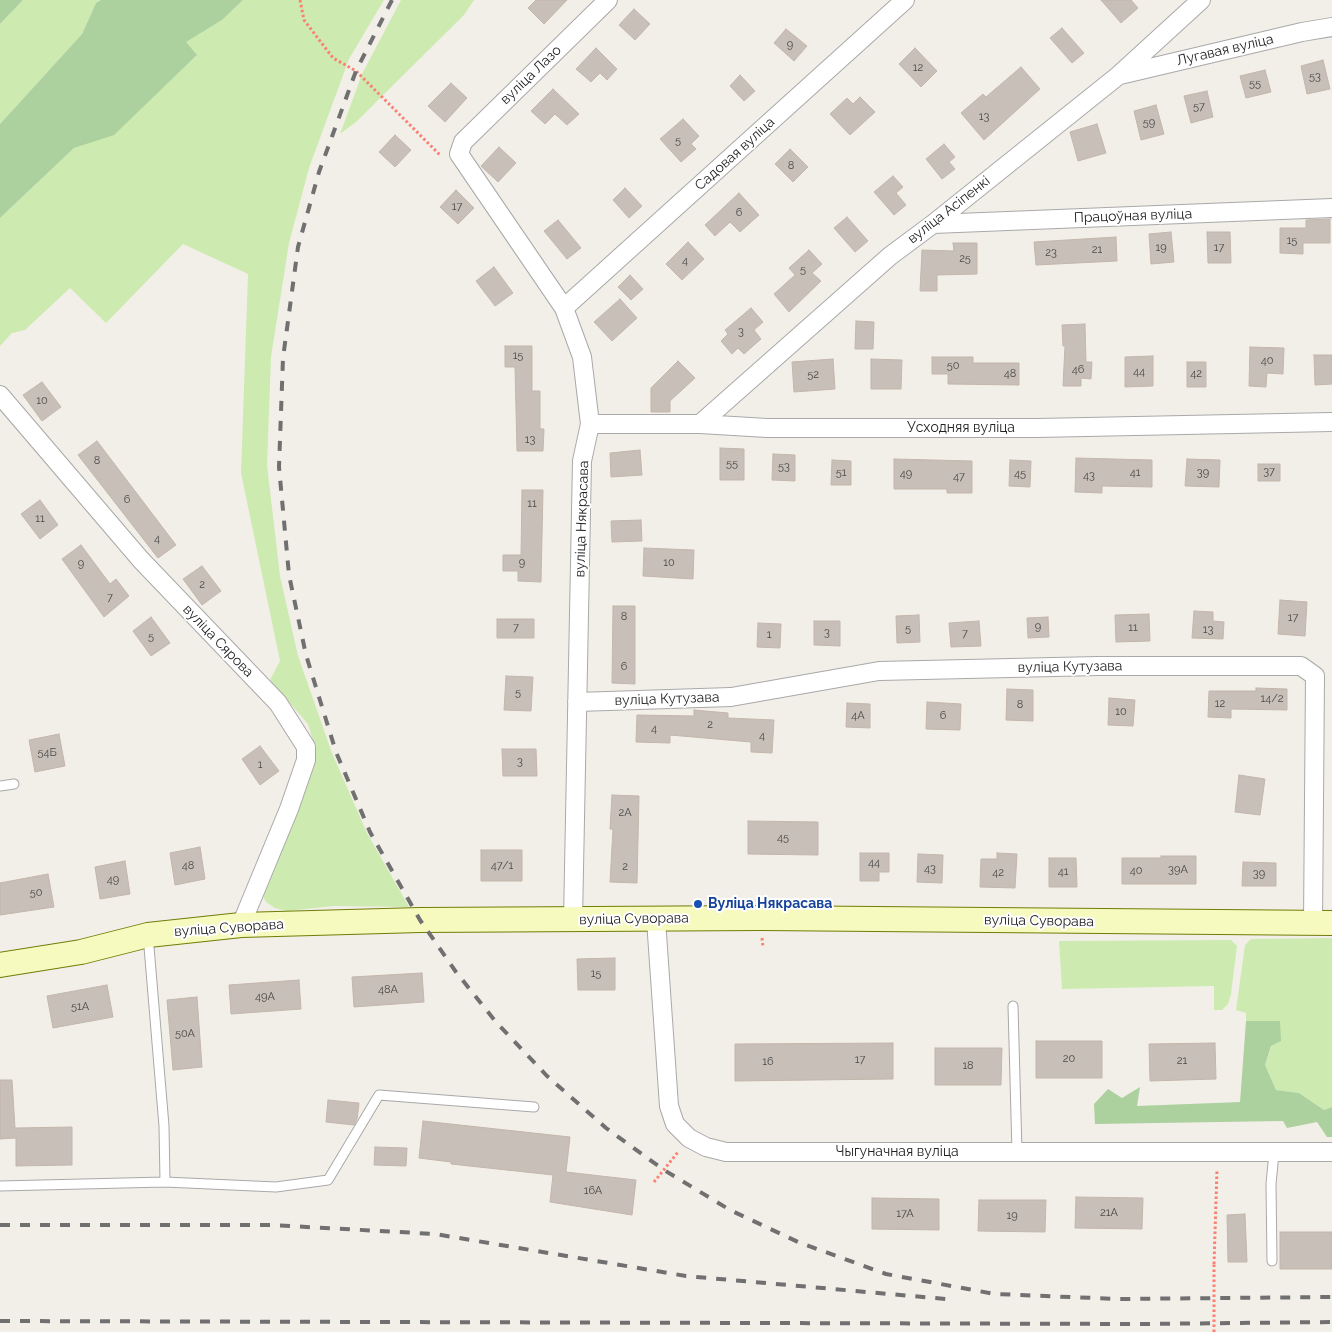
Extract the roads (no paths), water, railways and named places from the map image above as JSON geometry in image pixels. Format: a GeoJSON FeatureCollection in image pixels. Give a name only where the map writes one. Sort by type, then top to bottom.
{"type":"FeatureCollection","features":[{"type":"Feature","properties":{"kind":"street","name":"вуліца Лазо"},"geometry":{"type":"LineString","coordinates":[[459,154],[463,142],[608,0]]}},
{"type":"Feature","properties":{"kind":"street","name":"Садовая вуліца"},"geometry":{"type":"LineString","coordinates":[[564,308],[905,0]]}},
{"type":"Feature","properties":{"kind":"street","name":"вуліца Асіпенкі"},"geometry":{"type":"LineString","coordinates":[[700,424],[890,256],[933,224],[1118,75],[1201,0]]}},
{"type":"Feature","properties":{"kind":"street","name":"Лугавая вуліца"},"geometry":{"type":"LineString","coordinates":[[1118,75],[1302,32],[1332,27]]}},
{"type":"Feature","properties":{"kind":"street","name":"вуліца Някрасава"},"geometry":{"type":"LineString","coordinates":[[459,154],[564,308],[582,357],[590,424],[582,461],[573,920]]}},
{"type":"Feature","properties":{"kind":"street","name":"Працоўная вуліца"},"geometry":{"type":"LineString","coordinates":[[933,224],[1332,208]]}},
{"type":"Feature","properties":{"kind":"street","name":"вуліца Сярова"},"geometry":{"type":"LineString","coordinates":[[0,395],[141,560],[278,704],[306,747],[306,760],[289,809],[240,925]]}},
{"type":"Feature","properties":{"kind":"street","name":"Усходняя вуліца"},"geometry":{"type":"LineString","coordinates":[[590,424],[700,424],[768,428],[1037,428],[1332,422]]}},
{"type":"Feature","properties":{"kind":"street","name":"вуліца Кутузава"},"geometry":{"type":"LineString","coordinates":[[577,702],[731,697],[879,671],[1098,666],[1302,666],[1315,676],[1323,923]]}},
{"type":"Feature","properties":{"kind":"street","name":"вуліца Суворава"},"geometry":{"type":"LineString","coordinates":[[0,965],[81,952],[148,935],[240,925],[420,920],[761,918],[1323,923]]}},
{"type":"Feature","properties":{"kind":"street","name":"Чыгуначная вуліца"},"geometry":{"type":"LineString","coordinates":[[656,920],[669,1106],[676,1124],[689,1138],[706,1147],[726,1152],[1332,1152]]}},
{"type":"Feature","properties":{"kind":"lane"},"geometry":{"type":"LineString","coordinates":[[0,786],[14,784]]}},
{"type":"Feature","properties":{"kind":"lane"},"geometry":{"type":"LineString","coordinates":[[148,935],[164,1126],[164,1182]]}},
{"type":"Feature","properties":{"kind":"lane"},"geometry":{"type":"LineString","coordinates":[[1013,1006],[1017,1152]]}},
{"type":"Feature","properties":{"kind":"lane"},"geometry":{"type":"LineString","coordinates":[[0,1186],[164,1182],[276,1187],[328,1180],[379,1095],[534,1107]]}},
{"type":"Feature","properties":{"kind":"lane"},"geometry":{"type":"LineString","coordinates":[[1272,1261],[1271,1184],[1274,1153]]}},
{"type":"Feature","properties":{"kind":"railway"},"geometry":{"type":"LineString","coordinates":[[392,0],[356,71],[319,172],[298,247],[283,358],[279,467],[289,575],[306,655],[336,752],[370,832],[420,920],[456,972],[496,1022],[547,1076],[606,1128],[664,1170],[730,1210],[798,1242],[886,1274],[995,1294],[1119,1299],[1332,1297]]}},
{"type":"Feature","properties":{"kind":"railway"},"geometry":{"type":"LineString","coordinates":[[0,1225],[271,1225],[435,1234],[686,1276],[946,1299]]}},
{"type":"Feature","properties":{"kind":"railway"},"geometry":{"type":"LineString","coordinates":[[0,1321],[1140,1324],[1332,1322]]}},
{"type":"Feature","properties":{"kind":"place","name":"Вуліца Някрасава"},"geometry":{"type":"Point","coordinates":[698,904]}}]}
